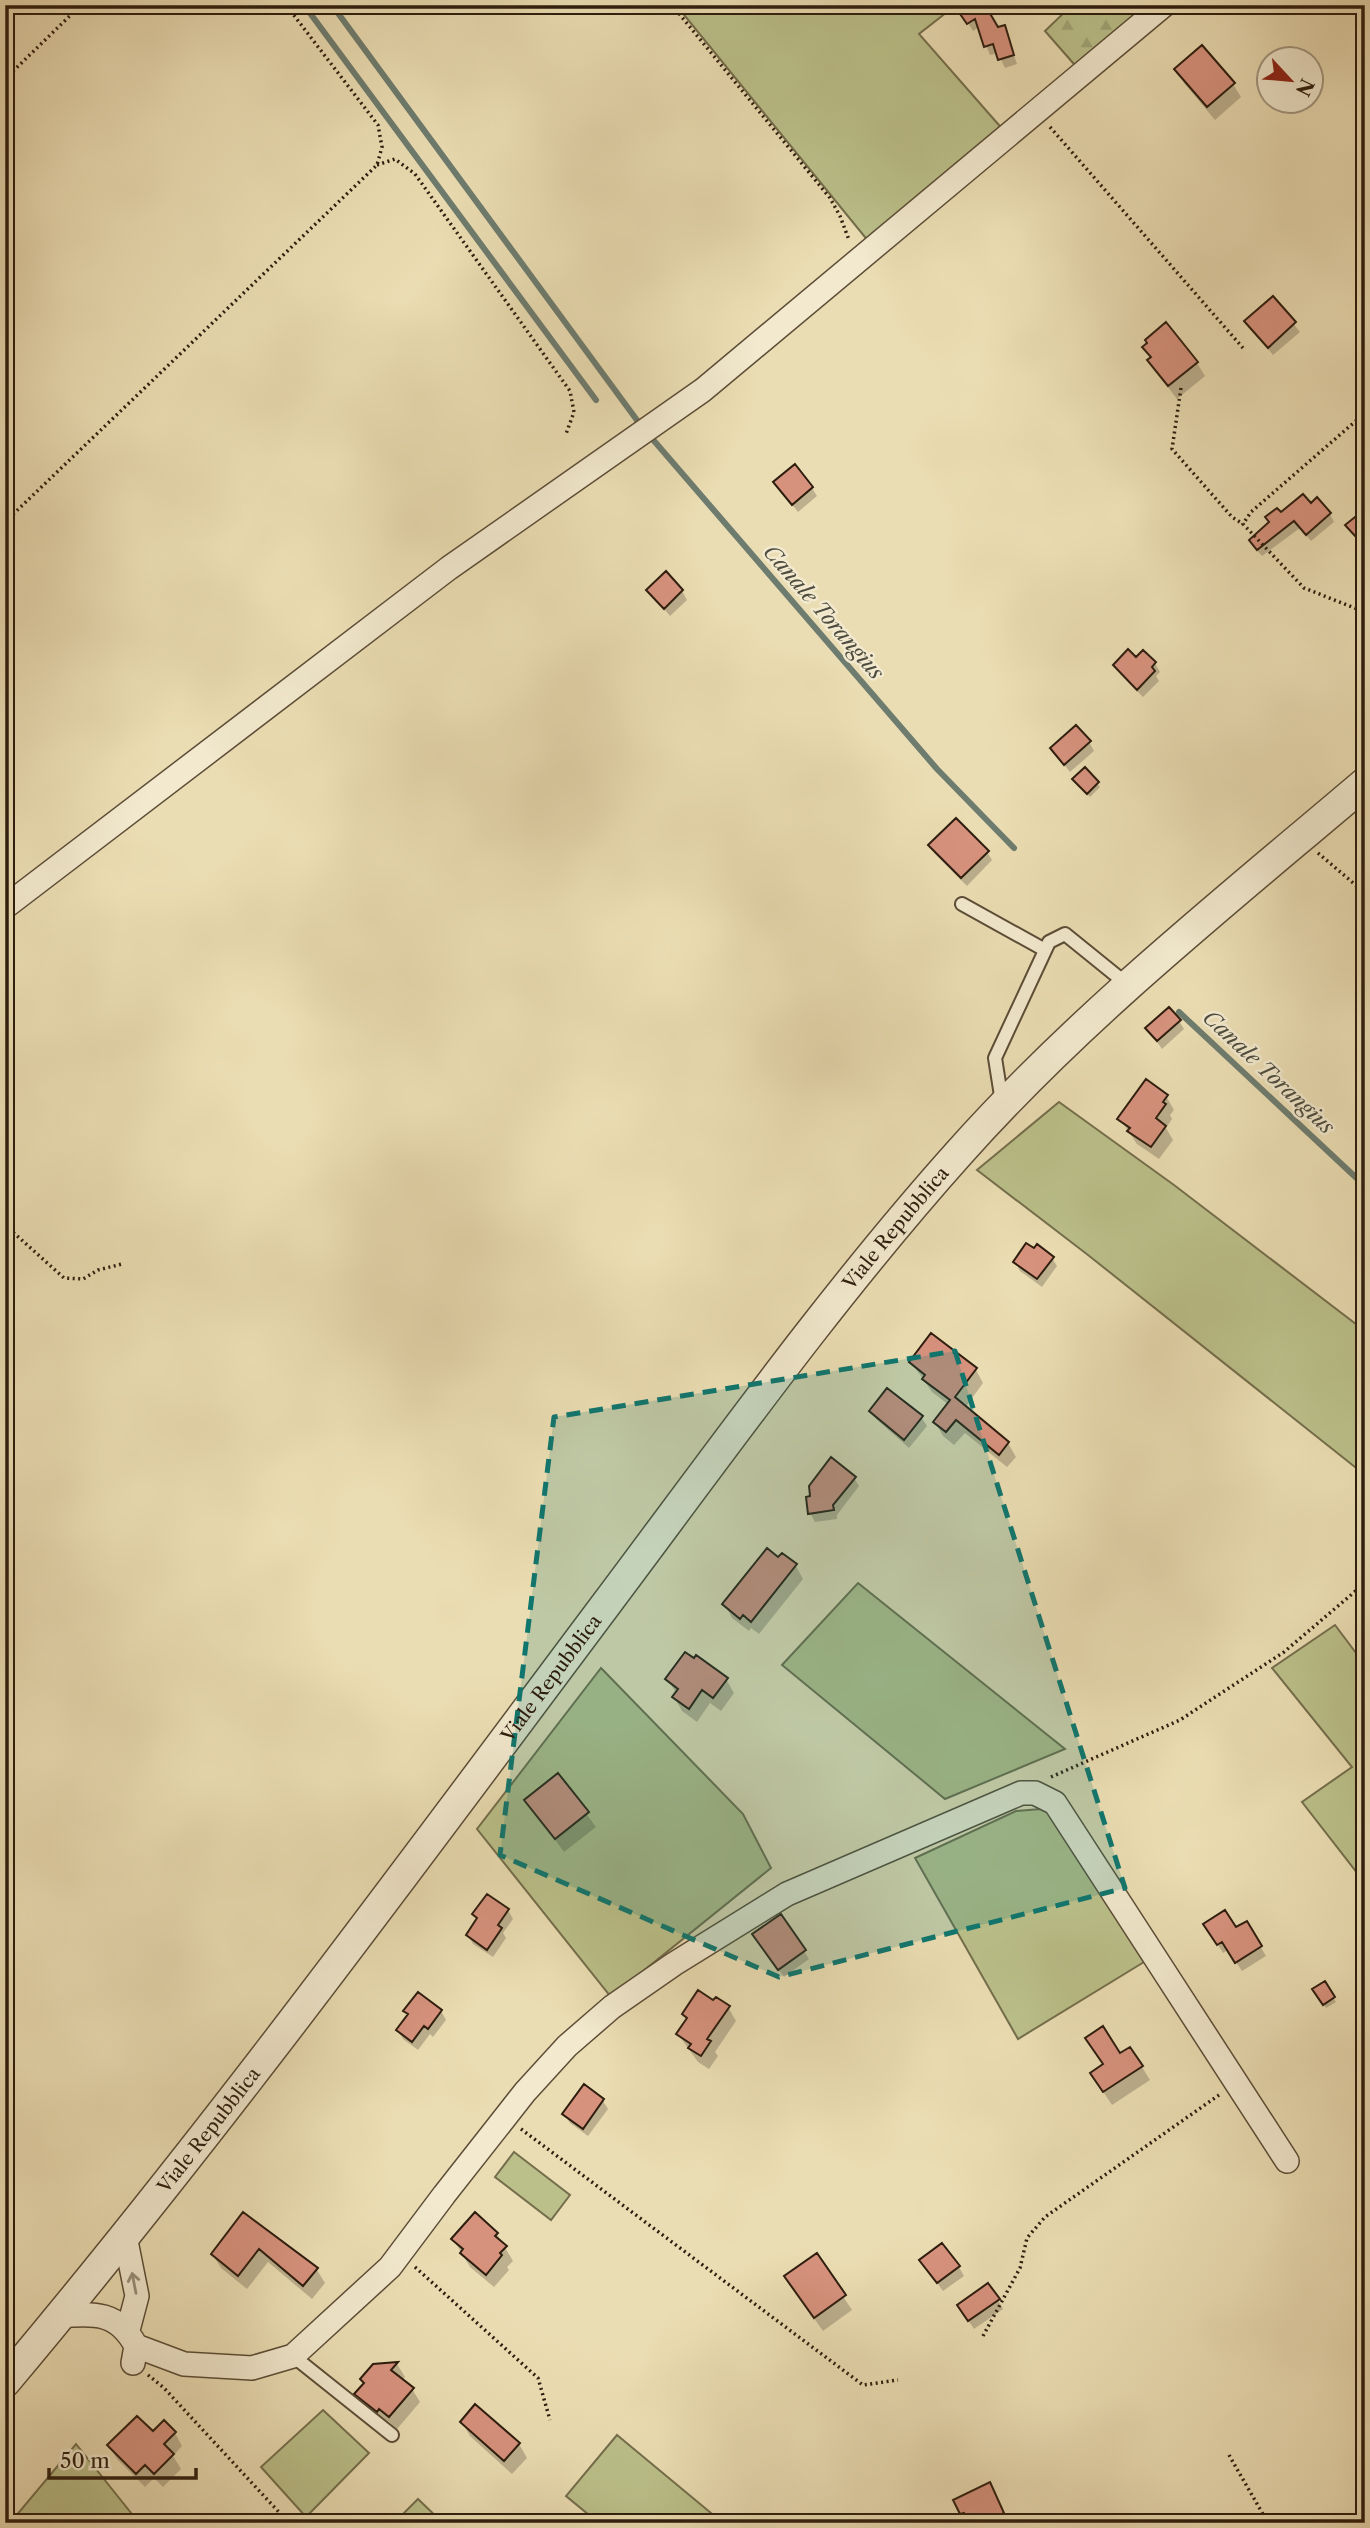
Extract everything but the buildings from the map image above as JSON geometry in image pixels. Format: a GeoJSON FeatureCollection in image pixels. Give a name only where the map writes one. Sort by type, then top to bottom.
{"type":"FeatureCollection","features":[{"type":"Feature","properties":{"kind":"street"},"geometry":{"type":"LineString","coordinates":[[5,907],[449,568],[703,390],[1164,5]]}},
{"type":"Feature","properties":{"kind":"street"},"geometry":{"type":"LineString","coordinates":[[1300,838],[1365,783]]}},
{"type":"Feature","properties":{"kind":"street","name":"Viale Repubblica"},"geometry":{"type":"LineString","coordinates":[[5,2382],[61,2316],[228,2104],[769,1387],[892,1231],[1003,1106],[1124,989],[1300,838]]}},
{"type":"Feature","properties":{"kind":"street"},"geometry":{"type":"LineString","coordinates":[[61,2316],[92,2314],[113,2319],[132,2346],[184,2364],[252,2368],[293,2356],[381,2276],[505,2118],[566,2046],[612,2007],[674,1964],[787,1894],[1021,1793],[1035,1793],[1055,1803],[1287,2161]]}},
{"type":"Feature","properties":{"kind":"street"},"geometry":{"type":"LineString","coordinates":[[125,2235],[137,2296],[132,2346]]}},
{"type":"Feature","properties":{"kind":"lane"},"geometry":{"type":"LineString","coordinates":[[962,904],[1045,950]]}},
{"type":"Feature","properties":{"kind":"lane"},"geometry":{"type":"LineString","coordinates":[[1003,1106],[995,1058],[1049,942],[1065,934],[1124,989]]}},
{"type":"Feature","properties":{"kind":"lane"},"geometry":{"type":"LineString","coordinates":[[293,2356],[392,2435]]}},
{"type":"Feature","properties":{"kind":"path"},"geometry":{"type":"LineString","coordinates":[[5,79],[81,5]]}},
{"type":"Feature","properties":{"kind":"path"},"geometry":{"type":"LineString","coordinates":[[286,5],[378,125],[382,147],[377,165]]}},
{"type":"Feature","properties":{"kind":"path"},"geometry":{"type":"LineString","coordinates":[[672,5],[830,198],[841,216],[857,262]]}},
{"type":"Feature","properties":{"kind":"path"},"geometry":{"type":"LineString","coordinates":[[1038,112],[1242,348]]}},
{"type":"Feature","properties":{"kind":"path"},"geometry":{"type":"LineString","coordinates":[[5,522],[377,165],[395,159],[415,174],[570,391],[574,412],[566,434]]}},
{"type":"Feature","properties":{"kind":"path"},"geometry":{"type":"LineString","coordinates":[[1181,388],[1172,449],[1233,517],[1243,524],[1304,588],[1365,612]]}},
{"type":"Feature","properties":{"kind":"path"},"geometry":{"type":"LineString","coordinates":[[1243,524],[1251,512],[1365,413]]}},
{"type":"Feature","properties":{"kind":"path"},"geometry":{"type":"LineString","coordinates":[[1300,838],[1365,893]]}},
{"type":"Feature","properties":{"kind":"path"},"geometry":{"type":"LineString","coordinates":[[5,1225],[64,1278],[83,1279],[98,1270],[122,1264]]}},
{"type":"Feature","properties":{"kind":"path"},"geometry":{"type":"LineString","coordinates":[[1035,1793],[1047,1778],[1180,1720],[1284,1652],[1365,1583]]}},
{"type":"Feature","properties":{"kind":"path"},"geometry":{"type":"LineString","coordinates":[[983,2336],[1020,2268],[1027,2238],[1045,2217],[1238,2082]]}},
{"type":"Feature","properties":{"kind":"path"},"geometry":{"type":"LineString","coordinates":[[505,2118],[863,2385],[898,2381]]}},
{"type":"Feature","properties":{"kind":"path"},"geometry":{"type":"LineString","coordinates":[[400,2254],[538,2378],[551,2420]]}},
{"type":"Feature","properties":{"kind":"path"},"geometry":{"type":"LineString","coordinates":[[132,2346],[164,2388],[289,2523]]}},
{"type":"Feature","properties":{"kind":"path"},"geometry":{"type":"LineString","coordinates":[[1229,2455],[1268,2523]]}},
{"type":"Feature","properties":{"kind":"highlighted area"},"geometry":{"type":"Polygon","coordinates":[[[955,1351],[1125,1888],[779,1977],[500,1855],[554,1417],[955,1351]]]}},
{"type":"Feature","properties":{"kind":"green space"},"geometry":{"type":"Polygon","coordinates":[[[676,5],[956,5],[919,34],[1005,132],[869,242],[676,5]]]}},
{"type":"Feature","properties":{"kind":"green space"},"geometry":{"type":"Polygon","coordinates":[[[1072,5],[1150,5],[1080,71],[1045,31],[1072,5]]]}},
{"type":"Feature","properties":{"kind":"green space"},"geometry":{"type":"Polygon","coordinates":[[[1059,1102],[1174,1185],[1365,1331],[1365,1475],[977,1170],[1059,1102]]]}},
{"type":"Feature","properties":{"kind":"green space"},"geometry":{"type":"Polygon","coordinates":[[[858,1583],[1065,1749],[945,1799],[782,1665],[858,1583]]]}},
{"type":"Feature","properties":{"kind":"green space"},"geometry":{"type":"Polygon","coordinates":[[[1335,1625],[1365,1665],[1365,1883],[1302,1802],[1352,1767],[1272,1668],[1335,1625]]]}},
{"type":"Feature","properties":{"kind":"green space"},"geometry":{"type":"Polygon","coordinates":[[[601,1668],[743,1814],[771,1868],[611,1997],[477,1829],[601,1668]]]}},
{"type":"Feature","properties":{"kind":"green space"},"geometry":{"type":"Polygon","coordinates":[[[1041,1809],[1048,1813],[1063,1833],[1144,1962],[1018,2039],[915,1858],[1016,1811],[1041,1809]]]}},
{"type":"Feature","properties":{"kind":"green space"},"geometry":{"type":"Polygon","coordinates":[[[514,2152],[570,2195],[551,2220],[495,2177],[514,2152]]]}},
{"type":"Feature","properties":{"kind":"green space"},"geometry":{"type":"Polygon","coordinates":[[[323,2410],[369,2453],[306,2517],[261,2467],[323,2410]]]}},
{"type":"Feature","properties":{"kind":"green space"},"geometry":{"type":"Polygon","coordinates":[[[617,2435],[723,2523],[583,2523],[589,2515],[566,2496],[617,2435]]]}},
{"type":"Feature","properties":{"kind":"green space"},"geometry":{"type":"Polygon","coordinates":[[[76,2444],[139,2523],[10,2523],[76,2444]]]}},
{"type":"Feature","properties":{"kind":"green space"},"geometry":{"type":"Polygon","coordinates":[[[418,2499],[443,2523],[394,2523],[418,2499]]]}},
{"type":"Feature","properties":{"kind":"waterway"},"geometry":{"type":"LineString","coordinates":[[304,5],[596,400]]}},
{"type":"Feature","properties":{"kind":"waterway"},"geometry":{"type":"LineString","coordinates":[[332,5],[642,427]]}},
{"type":"Feature","properties":{"kind":"waterway","name":"Canale Torangius"},"geometry":{"type":"LineString","coordinates":[[649,435],[937,769],[1014,848]]}},
{"type":"Feature","properties":{"kind":"waterway","name":"Canale Torangius"},"geometry":{"type":"LineString","coordinates":[[1179,1012],[1365,1186]]}}]}
